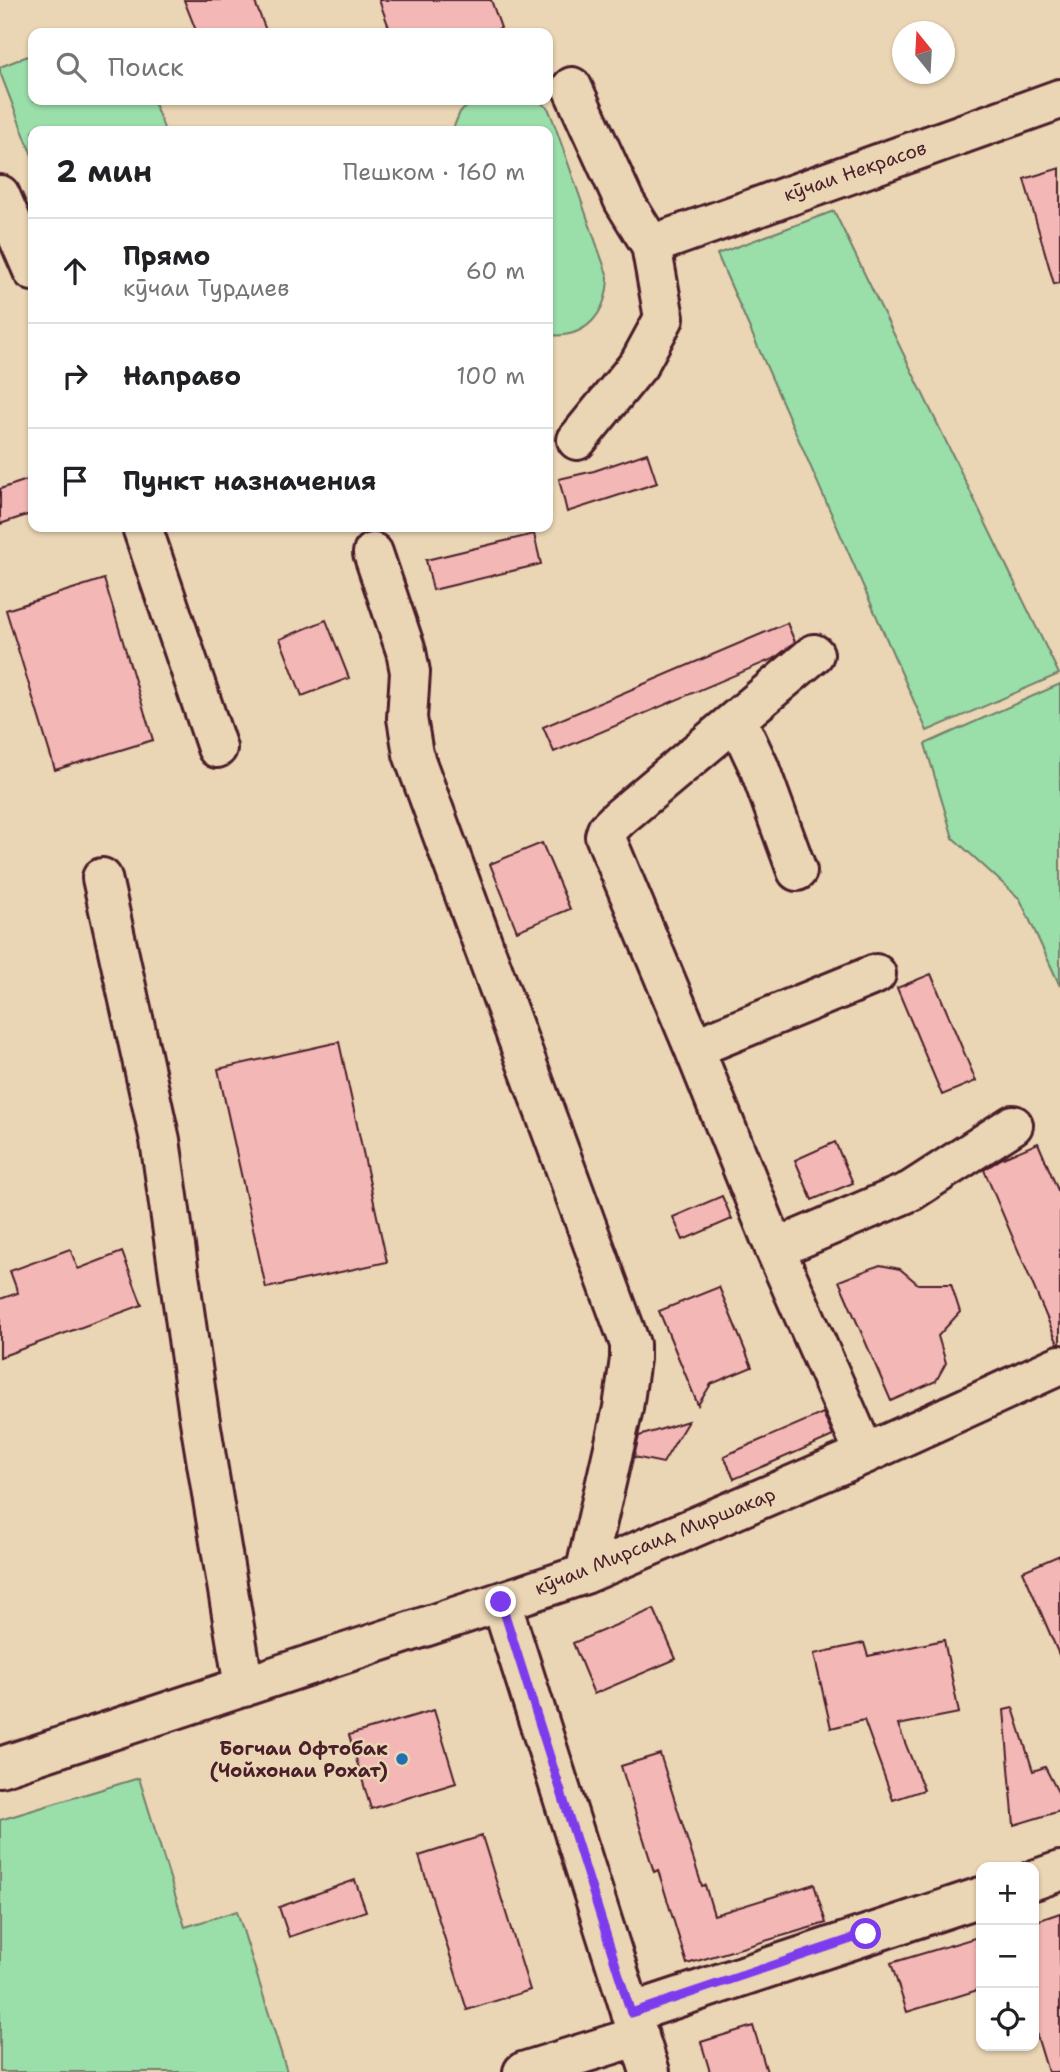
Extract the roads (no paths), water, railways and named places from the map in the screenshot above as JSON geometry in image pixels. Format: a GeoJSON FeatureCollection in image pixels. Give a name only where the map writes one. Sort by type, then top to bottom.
{"type":"FeatureCollection","features":[{"type":"Feature","properties":{"kind":"street"},"geometry":{"type":"LineString","coordinates":[[572,87],[624,201],[651,245],[664,318],[639,363],[577,440]]}},
{"type":"Feature","properties":{"kind":"street","name":"кӯчаи Некрасов"},"geometry":{"type":"LineString","coordinates":[[651,245],[1060,99]]}},
{"type":"Feature","properties":{"kind":"street"},"geometry":{"type":"LineString","coordinates":[[0,195],[28,259]]}},
{"type":"Feature","properties":{"kind":"street"},"geometry":{"type":"LineString","coordinates":[[144,532],[217,748]]}},
{"type":"Feature","properties":{"kind":"street"},"geometry":{"type":"LineString","coordinates":[[373,553],[406,651],[410,673],[407,718],[413,754],[630,1344],[623,1408],[585,1574]]}},
{"type":"Feature","properties":{"kind":"street"},"geometry":{"type":"LineString","coordinates":[[814,654],[619,818],[607,830],[605,836],[775,1249],[865,1454]]}},
{"type":"Feature","properties":{"kind":"street"},"geometry":{"type":"LineString","coordinates":[[737,720],[759,766],[797,871]]}},
{"type":"Feature","properties":{"kind":"street"},"geometry":{"type":"LineString","coordinates":[[102,877],[160,1140],[198,1409],[244,1687]]}},
{"type":"Feature","properties":{"kind":"street"},"geometry":{"type":"LineString","coordinates":[[694,1048],[876,974]]}},
{"type":"Feature","properties":{"kind":"street"},"geometry":{"type":"LineString","coordinates":[[775,1249],[911,1191],[1013,1125]]}},
{"type":"Feature","properties":{"kind":"street","name":"кӯчаи Мирсаид Миршакар"},"geometry":{"type":"LineString","coordinates":[[0,1767],[585,1574],[865,1454],[1060,1365]]}},
{"type":"Feature","properties":{"kind":"street"},"geometry":{"type":"LineString","coordinates":[[501,1602],[650,2072]]}},
{"type":"Feature","properties":{"kind":"street"},"geometry":{"type":"LineString","coordinates":[[1039,1878],[1060,1871]]}},
{"type":"Feature","properties":{"kind":"street"},"geometry":{"type":"LineString","coordinates":[[523,2072],[635,2024],[976,1899]]}},
{"type":"Feature","properties":{"kind":"place","name":"Богчаи Офтобак (Чойхонаи Рохат)"},"geometry":{"type":"Point","coordinates":[402,1759]}}]}
